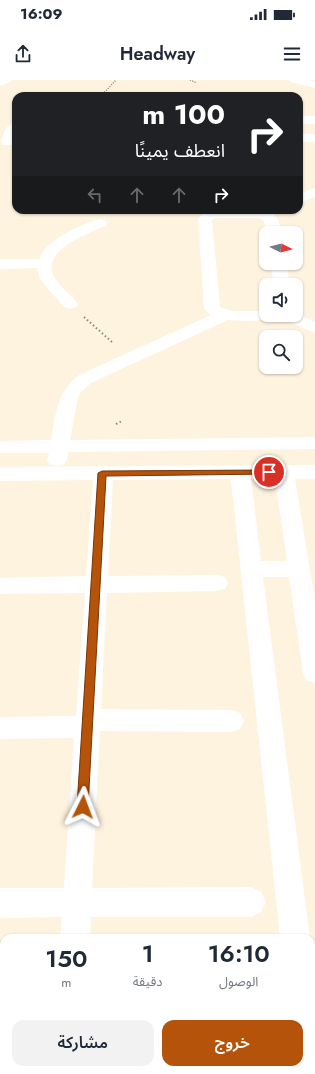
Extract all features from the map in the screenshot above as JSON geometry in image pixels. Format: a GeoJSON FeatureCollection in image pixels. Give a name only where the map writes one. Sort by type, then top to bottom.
{"type":"FeatureCollection","features":[{"type":"Feature","properties":{"kind":"street"},"geometry":{"type":"LineString","coordinates":[[0,83],[6,80]]}},
{"type":"Feature","properties":{"kind":"street"},"geometry":{"type":"LineString","coordinates":[[295,80],[315,84]]}},
{"type":"Feature","properties":{"kind":"street"},"geometry":{"type":"LineString","coordinates":[[303,120],[315,120]]}},
{"type":"Feature","properties":{"kind":"street"},"geometry":{"type":"LineString","coordinates":[[8,142],[12,128]]}},
{"type":"Feature","properties":{"kind":"street"},"geometry":{"type":"LineString","coordinates":[[303,138],[315,138]]}},
{"type":"Feature","properties":{"kind":"street"},"geometry":{"type":"LineString","coordinates":[[303,197],[315,192]]}},
{"type":"Feature","properties":{"kind":"street"},"geometry":{"type":"LineString","coordinates":[[202,214],[216,214]]}},
{"type":"Feature","properties":{"kind":"street"},"geometry":{"type":"LineString","coordinates":[[202,214],[205,219],[211,306],[215,312],[225,315],[259,315]]}},
{"type":"Feature","properties":{"kind":"street"},"geometry":{"type":"LineString","coordinates":[[270,214],[272,226]]}},
{"type":"Feature","properties":{"kind":"street"},"geometry":{"type":"LineString","coordinates":[[70,304],[46,276],[45,264],[50,251],[63,240],[100,223]]}},
{"type":"Feature","properties":{"kind":"street"},"geometry":{"type":"LineString","coordinates":[[0,264],[45,264]]}},
{"type":"Feature","properties":{"kind":"street"},"geometry":{"type":"LineString","coordinates":[[55,474],[70,393],[76,386],[225,315]]}},
{"type":"Feature","properties":{"kind":"street"},"geometry":{"type":"LineString","coordinates":[[302,322],[315,328]]}},
{"type":"Feature","properties":{"kind":"street"},"geometry":{"type":"LineString","coordinates":[[0,447],[315,443]]}},
{"type":"Feature","properties":{"kind":"street"},"geometry":{"type":"LineString","coordinates":[[240,472],[295,934]]}},
{"type":"Feature","properties":{"kind":"street"},"geometry":{"type":"LineString","coordinates":[[284,472],[315,673]]}},
{"type":"Feature","properties":{"kind":"street"},"geometry":{"type":"LineString","coordinates":[[0,474],[315,472]]}},
{"type":"Feature","properties":{"kind":"street"},"geometry":{"type":"LineString","coordinates":[[75,934],[102,473]]}},
{"type":"Feature","properties":{"kind":"street"},"geometry":{"type":"LineString","coordinates":[[252,569],[299,570]]}},
{"type":"Feature","properties":{"kind":"street"},"geometry":{"type":"LineString","coordinates":[[0,586],[218,583]]}},
{"type":"Feature","properties":{"kind":"street"},"geometry":{"type":"LineString","coordinates":[[0,728],[88,724],[231,721]]}},
{"type":"Feature","properties":{"kind":"street"},"geometry":{"type":"LineString","coordinates":[[0,903],[251,902]]}},
{"type":"Feature","properties":{"kind":"path"},"geometry":{"type":"LineString","coordinates":[[105,92],[116,80]]}},
{"type":"Feature","properties":{"kind":"path"},"geometry":{"type":"LineString","coordinates":[[190,80],[197,83]]}},
{"type":"Feature","properties":{"kind":"path"},"geometry":{"type":"LineString","coordinates":[[70,304],[130,359]]}},
{"type":"Feature","properties":{"kind":"route"},"geometry":{"type":"LineString","coordinates":[[83,807],[102,473],[269,472]]}}]}
